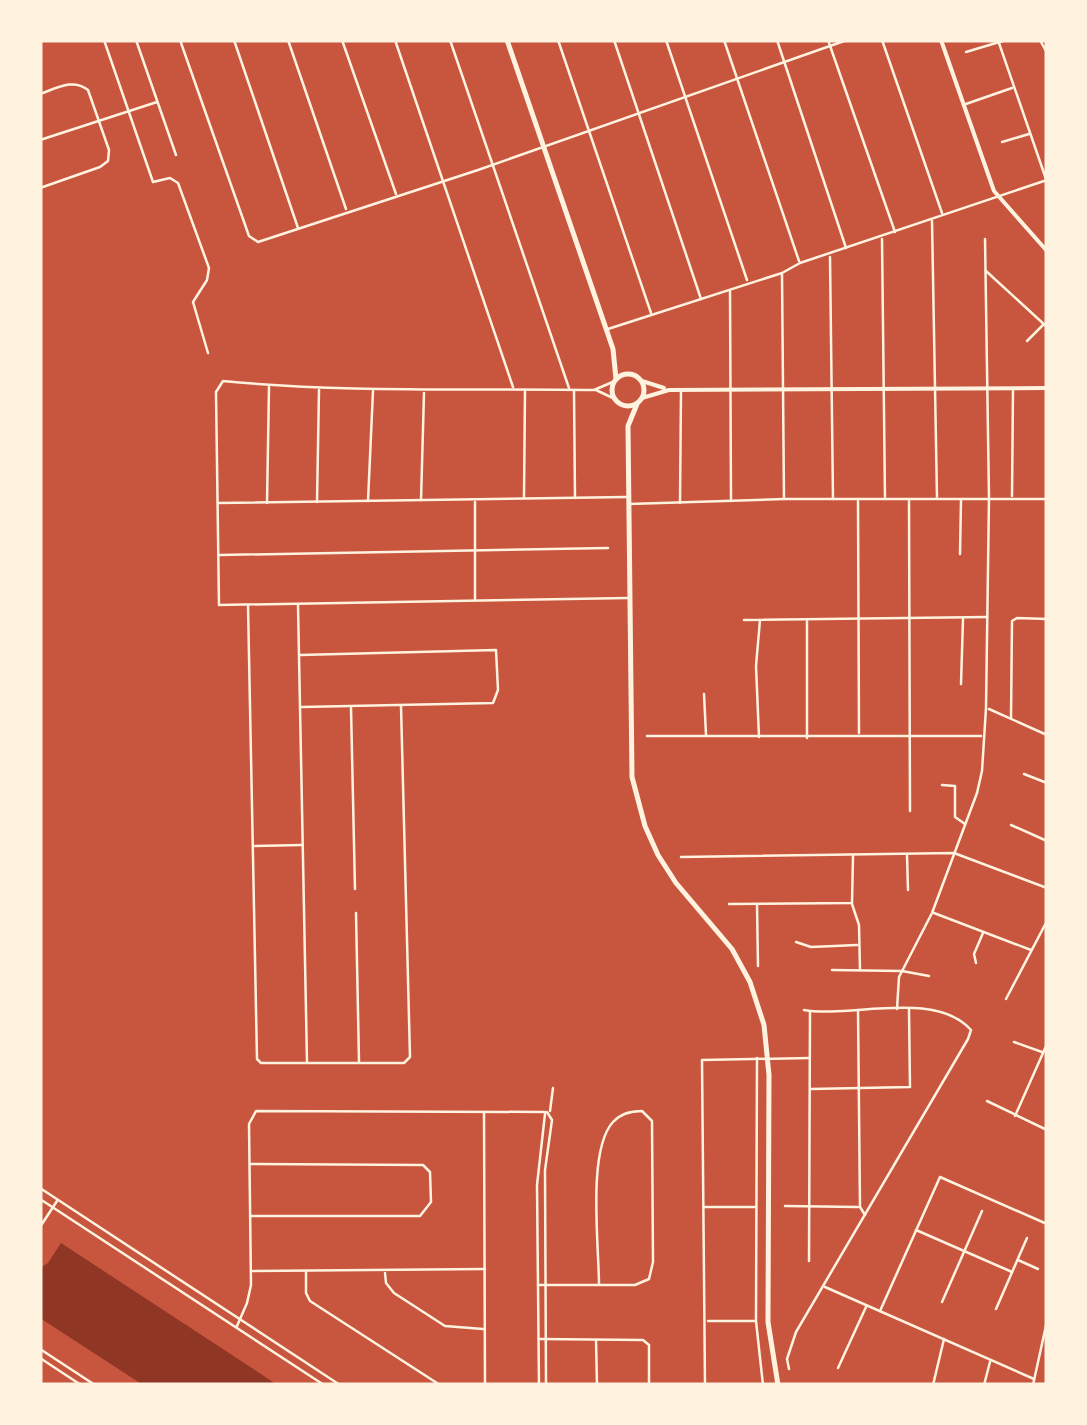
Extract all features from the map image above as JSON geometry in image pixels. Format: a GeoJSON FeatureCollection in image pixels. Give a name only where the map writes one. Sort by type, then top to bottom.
{"type":"FeatureCollection","features":[{"type":"Feature","properties":{"kind":"main road"},"geometry":{"type":"LineString","coordinates":[[506,40],[616,360],[612,390],[628,426],[631,762],[639,809],[660,860],[724,937],[750,982],[761,1013],[768,1057],[768,1312],[778,1385]]}},
{"type":"Feature","properties":{"kind":"main road"},"geometry":{"type":"LineString","coordinates":[[616,360],[642,381],[640,401],[628,426]]}},
{"type":"Feature","properties":{"kind":"main road"},"geometry":{"type":"LineString","coordinates":[[615,380],[632,374]]}},
{"type":"Feature","properties":{"kind":"main road"},"geometry":{"type":"LineString","coordinates":[[617,401],[628,406],[640,401]]}},
{"type":"Feature","properties":{"kind":"street"},"geometry":{"type":"LineString","coordinates":[[104,40],[153,182],[170,178],[178,184],[208,264],[207,280],[192,302],[208,353]]}},
{"type":"Feature","properties":{"kind":"street"},"geometry":{"type":"LineString","coordinates":[[136,40],[176,156]]}},
{"type":"Feature","properties":{"kind":"street"},"geometry":{"type":"LineString","coordinates":[[180,40],[249,236],[258,242],[847,40]]}},
{"type":"Feature","properties":{"kind":"street"},"geometry":{"type":"LineString","coordinates":[[234,40],[298,228]]}},
{"type":"Feature","properties":{"kind":"street"},"geometry":{"type":"LineString","coordinates":[[288,40],[347,212]]}},
{"type":"Feature","properties":{"kind":"street"},"geometry":{"type":"LineString","coordinates":[[342,40],[396,196]]}},
{"type":"Feature","properties":{"kind":"street"},"geometry":{"type":"LineString","coordinates":[[395,40],[514,389]]}},
{"type":"Feature","properties":{"kind":"street"},"geometry":{"type":"LineString","coordinates":[[450,40],[572,390],[575,498]]}},
{"type":"Feature","properties":{"kind":"street"},"geometry":{"type":"LineString","coordinates":[[558,40],[652,316]]}},
{"type":"Feature","properties":{"kind":"street"},"geometry":{"type":"LineString","coordinates":[[614,40],[701,299]]}},
{"type":"Feature","properties":{"kind":"street"},"geometry":{"type":"LineString","coordinates":[[666,40],[748,283]]}},
{"type":"Feature","properties":{"kind":"street"},"geometry":{"type":"LineString","coordinates":[[724,40],[800,263]]}},
{"type":"Feature","properties":{"kind":"street"},"geometry":{"type":"LineString","coordinates":[[778,40],[846,250]]}},
{"type":"Feature","properties":{"kind":"street"},"geometry":{"type":"LineString","coordinates":[[828,40],[896,232]]}},
{"type":"Feature","properties":{"kind":"street"},"geometry":{"type":"LineString","coordinates":[[882,40],[943,216]]}},
{"type":"Feature","properties":{"kind":"street"},"geometry":{"type":"LineString","coordinates":[[941,40],[988,179],[999,199],[1047,252]]}},
{"type":"Feature","properties":{"kind":"street"},"geometry":{"type":"LineString","coordinates":[[966,52],[1006,40]]}},
{"type":"Feature","properties":{"kind":"street"},"geometry":{"type":"LineString","coordinates":[[1040,40],[1047,53]]}},
{"type":"Feature","properties":{"kind":"street"},"geometry":{"type":"LineString","coordinates":[[606,329],[1047,181],[999,42]]}},
{"type":"Feature","properties":{"kind":"street"},"geometry":{"type":"LineString","coordinates":[[40,94],[70,83],[88,90],[109,150],[108,160],[100,167],[40,188]]}},
{"type":"Feature","properties":{"kind":"street"},"geometry":{"type":"LineString","coordinates":[[963,105],[1013,88]]}},
{"type":"Feature","properties":{"kind":"street"},"geometry":{"type":"LineString","coordinates":[[40,140],[157,102]]}},
{"type":"Feature","properties":{"kind":"street"},"geometry":{"type":"LineString","coordinates":[[1002,142],[1030,133]]}},
{"type":"Feature","properties":{"kind":"street"},"geometry":{"type":"LineString","coordinates":[[932,220],[937,498]]}},
{"type":"Feature","properties":{"kind":"street"},"geometry":{"type":"LineString","coordinates":[[882,237],[885,499]]}},
{"type":"Feature","properties":{"kind":"street"},"geometry":{"type":"LineString","coordinates":[[898,1009],[897,984],[932,913],[982,772],[989,498],[984,240]]}},
{"type":"Feature","properties":{"kind":"street"},"geometry":{"type":"LineString","coordinates":[[830,255],[833,500]]}},
{"type":"Feature","properties":{"kind":"street"},"geometry":{"type":"LineString","coordinates":[[985,270],[1045,326],[1027,341]]}},
{"type":"Feature","properties":{"kind":"street"},"geometry":{"type":"LineString","coordinates":[[782,272],[784,499]]}},
{"type":"Feature","properties":{"kind":"street"},"geometry":{"type":"LineString","coordinates":[[730,289],[732,502]]}},
{"type":"Feature","properties":{"kind":"street"},"geometry":{"type":"LineString","coordinates":[[615,380],[594,390],[424,392],[320,389],[222,380],[216,392],[219,605],[630,598]]}},
{"type":"Feature","properties":{"kind":"street"},"geometry":{"type":"LineString","coordinates":[[642,381],[669,390],[1047,388]]}},
{"type":"Feature","properties":{"kind":"street"},"geometry":{"type":"LineString","coordinates":[[267,502],[269,385]]}},
{"type":"Feature","properties":{"kind":"street"},"geometry":{"type":"LineString","coordinates":[[1012,498],[1013,388]]}},
{"type":"Feature","properties":{"kind":"street"},"geometry":{"type":"LineString","coordinates":[[317,502],[320,389]]}},
{"type":"Feature","properties":{"kind":"street"},"geometry":{"type":"LineString","coordinates":[[524,498],[525,389]]}},
{"type":"Feature","properties":{"kind":"street"},"geometry":{"type":"LineString","coordinates":[[368,501],[373,390]]}},
{"type":"Feature","properties":{"kind":"street"},"geometry":{"type":"LineString","coordinates":[[594,390],[617,401]]}},
{"type":"Feature","properties":{"kind":"street"},"geometry":{"type":"LineString","coordinates":[[640,401],[669,390]]}},
{"type":"Feature","properties":{"kind":"street"},"geometry":{"type":"LineString","coordinates":[[680,504],[681,390]]}},
{"type":"Feature","properties":{"kind":"street"},"geometry":{"type":"LineString","coordinates":[[420,500],[424,392]]}},
{"type":"Feature","properties":{"kind":"street"},"geometry":{"type":"LineString","coordinates":[[218,503],[524,498],[680,504],[784,499],[1047,499]]}},
{"type":"Feature","properties":{"kind":"street"},"geometry":{"type":"LineString","coordinates":[[474,499],[475,600]]}},
{"type":"Feature","properties":{"kind":"street"},"geometry":{"type":"LineString","coordinates":[[858,499],[858,736]]}},
{"type":"Feature","properties":{"kind":"street"},"geometry":{"type":"LineString","coordinates":[[909,499],[910,811]]}},
{"type":"Feature","properties":{"kind":"street"},"geometry":{"type":"LineString","coordinates":[[960,554],[961,499]]}},
{"type":"Feature","properties":{"kind":"street"},"geometry":{"type":"LineString","coordinates":[[219,556],[608,548]]}},
{"type":"Feature","properties":{"kind":"street"},"geometry":{"type":"LineString","coordinates":[[248,604],[258,1059],[265,1064],[408,1061],[410,1057],[400,706]]}},
{"type":"Feature","properties":{"kind":"street"},"geometry":{"type":"LineString","coordinates":[[298,604],[307,1064]]}},
{"type":"Feature","properties":{"kind":"street"},"geometry":{"type":"LineString","coordinates":[[744,620],[988,617]]}},
{"type":"Feature","properties":{"kind":"street"},"geometry":{"type":"LineString","coordinates":[[961,684],[963,618]]}},
{"type":"Feature","properties":{"kind":"street"},"geometry":{"type":"LineString","coordinates":[[1011,718],[1012,622],[1017,618],[1047,620]]}},
{"type":"Feature","properties":{"kind":"street"},"geometry":{"type":"LineString","coordinates":[[759,738],[756,666],[760,620]]}},
{"type":"Feature","properties":{"kind":"street"},"geometry":{"type":"LineString","coordinates":[[807,620],[808,738]]}},
{"type":"Feature","properties":{"kind":"street"},"geometry":{"type":"LineString","coordinates":[[299,655],[496,650],[498,690],[494,703],[300,707]]}},
{"type":"Feature","properties":{"kind":"street"},"geometry":{"type":"LineString","coordinates":[[704,694],[706,737]]}},
{"type":"Feature","properties":{"kind":"street"},"geometry":{"type":"LineString","coordinates":[[351,706],[356,889]]}},
{"type":"Feature","properties":{"kind":"street"},"geometry":{"type":"LineString","coordinates":[[986,708],[1047,734]]}},
{"type":"Feature","properties":{"kind":"street"},"geometry":{"type":"LineString","coordinates":[[648,736],[984,736]]}},
{"type":"Feature","properties":{"kind":"street"},"geometry":{"type":"LineString","coordinates":[[1024,774],[1047,783]]}},
{"type":"Feature","properties":{"kind":"street"},"geometry":{"type":"LineString","coordinates":[[942,786],[955,786],[955,817],[965,824]]}},
{"type":"Feature","properties":{"kind":"street"},"geometry":{"type":"LineString","coordinates":[[1011,824],[1047,841]]}},
{"type":"Feature","properties":{"kind":"street"},"geometry":{"type":"LineString","coordinates":[[253,846],[303,846]]}},
{"type":"Feature","properties":{"kind":"street"},"geometry":{"type":"LineString","coordinates":[[907,853],[908,890]]}},
{"type":"Feature","properties":{"kind":"street"},"geometry":{"type":"LineString","coordinates":[[681,857],[954,853],[1047,888]]}},
{"type":"Feature","properties":{"kind":"street"},"geometry":{"type":"LineString","coordinates":[[853,854],[852,903],[859,925],[860,971]]}},
{"type":"Feature","properties":{"kind":"street"},"geometry":{"type":"LineString","coordinates":[[757,903],[758,966]]}},
{"type":"Feature","properties":{"kind":"street"},"geometry":{"type":"LineString","coordinates":[[729,904],[852,903]]}},
{"type":"Feature","properties":{"kind":"street"},"geometry":{"type":"LineString","coordinates":[[356,912],[358,1063]]}},
{"type":"Feature","properties":{"kind":"street"},"geometry":{"type":"LineString","coordinates":[[932,913],[1031,950]]}},
{"type":"Feature","properties":{"kind":"street"},"geometry":{"type":"LineString","coordinates":[[1006,998],[1047,921]]}},
{"type":"Feature","properties":{"kind":"street"},"geometry":{"type":"LineString","coordinates":[[976,964],[974,954],[984,932]]}},
{"type":"Feature","properties":{"kind":"street"},"geometry":{"type":"LineString","coordinates":[[796,942],[811,947],[858,945]]}},
{"type":"Feature","properties":{"kind":"street"},"geometry":{"type":"LineString","coordinates":[[832,970],[929,976]]}},
{"type":"Feature","properties":{"kind":"street"},"geometry":{"type":"LineString","coordinates":[[809,1089],[911,1086],[909,1009]]}},
{"type":"Feature","properties":{"kind":"street"},"geometry":{"type":"LineString","coordinates":[[804,1010],[909,1009],[941,1013],[966,1024],[970,1030]]}},
{"type":"Feature","properties":{"kind":"street"},"geometry":{"type":"LineString","coordinates":[[858,1010],[860,1207],[865,1216]]}},
{"type":"Feature","properties":{"kind":"street"},"geometry":{"type":"LineString","coordinates":[[809,1261],[810,1012]]}},
{"type":"Feature","properties":{"kind":"street"},"geometry":{"type":"LineString","coordinates":[[789,1369],[786,1359],[791,1341],[970,1030],[980,1027]]}},
{"type":"Feature","properties":{"kind":"street"},"geometry":{"type":"LineString","coordinates":[[1014,1042],[1043,1053]]}},
{"type":"Feature","properties":{"kind":"street"},"geometry":{"type":"LineString","coordinates":[[1015,1116],[1047,1044]]}},
{"type":"Feature","properties":{"kind":"street"},"geometry":{"type":"LineString","coordinates":[[757,1056],[756,1322],[763,1385]]}},
{"type":"Feature","properties":{"kind":"street"},"geometry":{"type":"LineString","coordinates":[[705,1385],[702,1060],[809,1058]]}},
{"type":"Feature","properties":{"kind":"street"},"geometry":{"type":"LineString","coordinates":[[539,1385],[537,1185],[554,1088]]}},
{"type":"Feature","properties":{"kind":"street"},"geometry":{"type":"LineString","coordinates":[[986,1100],[1047,1130]]}},
{"type":"Feature","properties":{"kind":"street"},"geometry":{"type":"LineString","coordinates":[[236,1326],[250,1295],[249,1124],[253,1115],[261,1110],[548,1112]]}},
{"type":"Feature","properties":{"kind":"street"},"geometry":{"type":"LineString","coordinates":[[484,1111],[485,1385]]}},
{"type":"Feature","properties":{"kind":"street"},"geometry":{"type":"LineString","coordinates":[[538,1285],[599,1285],[644,1284],[652,1271],[652,1122],[642,1111],[625,1113],[614,1120],[602,1146],[598,1176],[599,1285]]}},
{"type":"Feature","properties":{"kind":"street"},"geometry":{"type":"LineString","coordinates":[[546,1385],[544,1170],[552,1120],[548,1112]]}},
{"type":"Feature","properties":{"kind":"street"},"geometry":{"type":"LineString","coordinates":[[758,1130],[769,1130]]}},
{"type":"Feature","properties":{"kind":"street"},"geometry":{"type":"LineString","coordinates":[[758,1163],[769,1162]]}},
{"type":"Feature","properties":{"kind":"street"},"geometry":{"type":"LineString","coordinates":[[250,1164],[424,1165],[430,1172],[431,1202],[420,1216],[250,1216]]}},
{"type":"Feature","properties":{"kind":"street"},"geometry":{"type":"LineString","coordinates":[[880,1311],[936,1180],[942,1177],[1047,1224]]}},
{"type":"Feature","properties":{"kind":"street"},"geometry":{"type":"LineString","coordinates":[[758,1185],[769,1184]]}},
{"type":"Feature","properties":{"kind":"street"},"geometry":{"type":"LineString","coordinates":[[40,1188],[340,1385]]}},
{"type":"Feature","properties":{"kind":"street"},"geometry":{"type":"LineString","coordinates":[[40,1199],[324,1385]]}},
{"type":"Feature","properties":{"kind":"street"},"geometry":{"type":"LineString","coordinates":[[40,1227],[58,1200]]}},
{"type":"Feature","properties":{"kind":"street"},"geometry":{"type":"LineString","coordinates":[[704,1206],[758,1207]]}},
{"type":"Feature","properties":{"kind":"street"},"geometry":{"type":"LineString","coordinates":[[786,1206],[860,1207]]}},
{"type":"Feature","properties":{"kind":"street"},"geometry":{"type":"LineString","coordinates":[[942,1302],[982,1211]]}},
{"type":"Feature","properties":{"kind":"street"},"geometry":{"type":"LineString","coordinates":[[915,1230],[1012,1272]]}},
{"type":"Feature","properties":{"kind":"street"},"geometry":{"type":"LineString","coordinates":[[996,1309],[1027,1238]]}},
{"type":"Feature","properties":{"kind":"street"},"geometry":{"type":"LineString","coordinates":[[1018,1260],[1038,1269]]}},
{"type":"Feature","properties":{"kind":"street"},"geometry":{"type":"LineString","coordinates":[[251,1272],[484,1269]]}},
{"type":"Feature","properties":{"kind":"street"},"geometry":{"type":"LineString","coordinates":[[384,1270],[386,1283],[394,1293],[445,1326],[485,1329]]}},
{"type":"Feature","properties":{"kind":"street"},"geometry":{"type":"LineString","coordinates":[[306,1271],[310,1301],[440,1385]]}},
{"type":"Feature","properties":{"kind":"street"},"geometry":{"type":"LineString","coordinates":[[825,1286],[1034,1382],[1047,1321]]}},
{"type":"Feature","properties":{"kind":"street"},"geometry":{"type":"LineString","coordinates":[[838,1368],[866,1306]]}},
{"type":"Feature","properties":{"kind":"street"},"geometry":{"type":"LineString","coordinates":[[756,1313],[768,1312]]}},
{"type":"Feature","properties":{"kind":"street"},"geometry":{"type":"LineString","coordinates":[[705,1321],[756,1322]]}},
{"type":"Feature","properties":{"kind":"street"},"geometry":{"type":"LineString","coordinates":[[539,1338],[643,1340],[648,1345],[649,1385]]}},
{"type":"Feature","properties":{"kind":"street"},"geometry":{"type":"LineString","coordinates":[[596,1338],[596,1385]]}},
{"type":"Feature","properties":{"kind":"street"},"geometry":{"type":"LineString","coordinates":[[933,1385],[944,1338]]}},
{"type":"Feature","properties":{"kind":"street"},"geometry":{"type":"LineString","coordinates":[[40,1349],[94,1385]]}},
{"type":"Feature","properties":{"kind":"street"},"geometry":{"type":"LineString","coordinates":[[1040,1350],[1047,1350]]}},
{"type":"Feature","properties":{"kind":"street"},"geometry":{"type":"LineString","coordinates":[[40,1358],[81,1385]]}},
{"type":"Feature","properties":{"kind":"street"},"geometry":{"type":"LineString","coordinates":[[984,1385],[990,1360]]}},
{"type":"Feature","properties":{"kind":"street"},"geometry":{"type":"LineString","coordinates":[[312,1385],[316,1379]]}},
{"type":"Feature","properties":{"kind":"shaded area"},"geometry":{"type":"Polygon","coordinates":[[[61,1243],[274,1385],[143,1385],[40,1318],[40,1268],[61,1243]]]}}]}
